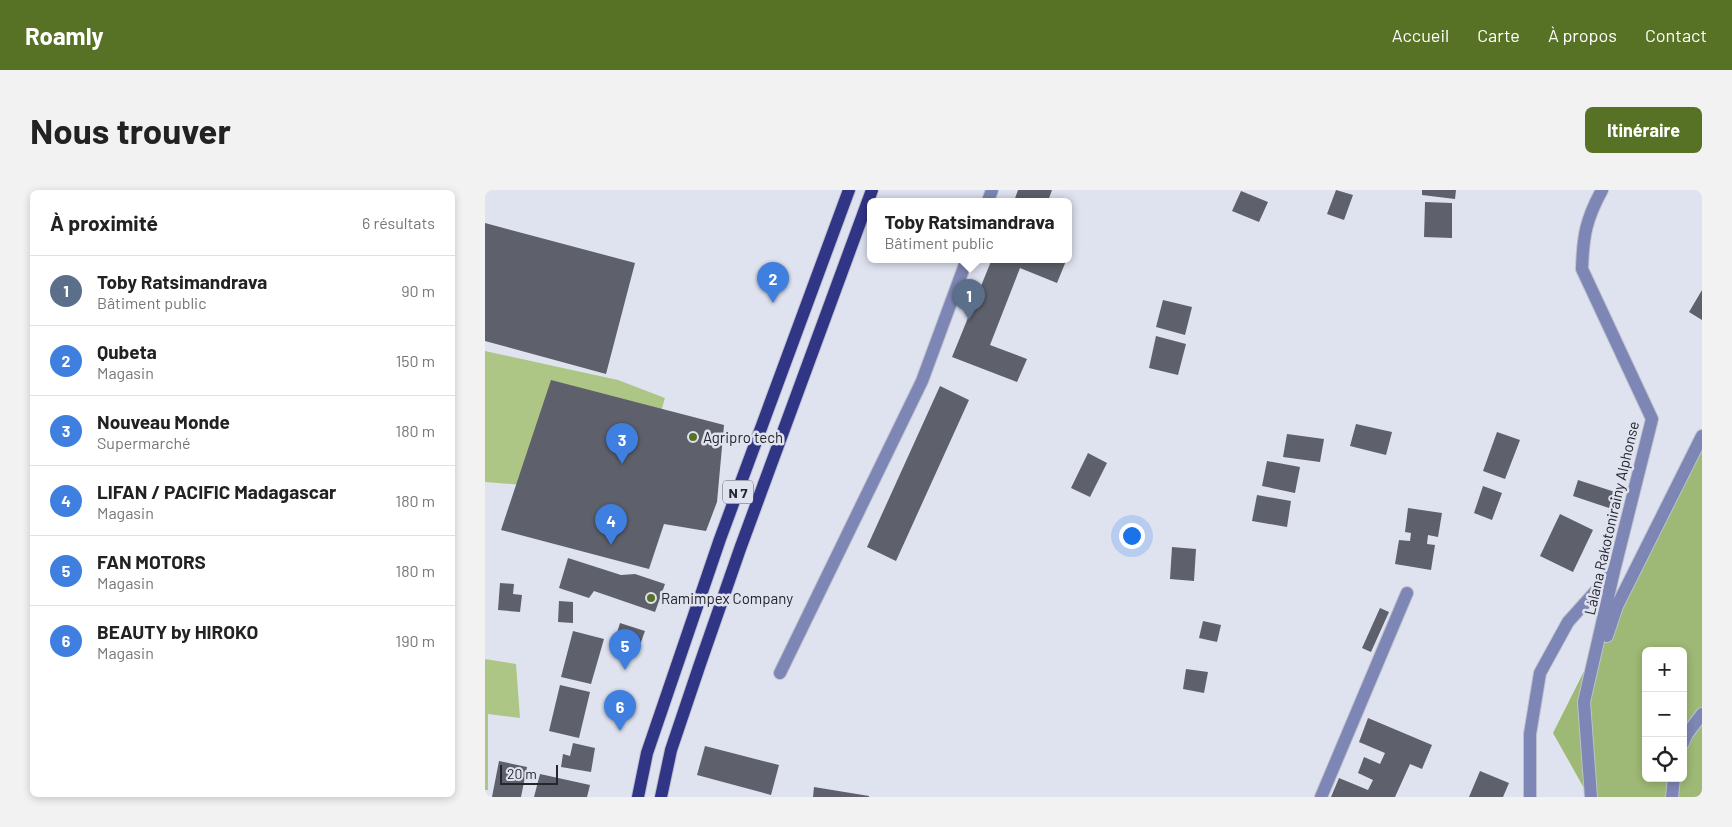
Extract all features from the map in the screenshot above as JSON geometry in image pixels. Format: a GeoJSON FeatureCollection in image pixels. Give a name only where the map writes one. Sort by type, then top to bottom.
{"type":"FeatureCollection","features":[{"type":"Feature","properties":{"kind":"main road","name":"N 7"},"geometry":{"type":"LineString","coordinates":[[638,797],[647,753],[714,557],[849,190]]}},
{"type":"Feature","properties":{"kind":"main road","name":"N 7"},"geometry":{"type":"LineString","coordinates":[[661,797],[671,750],[700,664],[740,549],[867,204]]}},
{"type":"Feature","properties":{"kind":"street","name":"Làlana Rakotonirainy Alphonse"},"geometry":{"type":"LineString","coordinates":[[1587,690],[1652,419],[1582,269],[1583,243],[1588,216],[1602,190]]}},
{"type":"Feature","properties":{"kind":"street"},"geometry":{"type":"LineString","coordinates":[[780,673],[921,382],[966,263]]}},
{"type":"Feature","properties":{"kind":"street"},"geometry":{"type":"LineString","coordinates":[[1591,797],[1584,702],[1587,690],[1617,606],[1702,436]]}},
{"type":"Feature","properties":{"kind":"street"},"geometry":{"type":"LineString","coordinates":[[1531,797],[1530,734],[1540,673],[1569,622],[1614,571]]}},
{"type":"Feature","properties":{"kind":"street"},"geometry":{"type":"LineString","coordinates":[[1321,797],[1407,593]]}},
{"type":"Feature","properties":{"kind":"street"},"geometry":{"type":"LineString","coordinates":[[1686,737],[1702,714]]}},
{"type":"Feature","properties":{"kind":"street"},"geometry":{"type":"LineString","coordinates":[[1672,797],[1674,782]]}},
{"type":"Feature","properties":{"kind":"green space"},"geometry":{"type":"Polygon","coordinates":[[[485,351],[618,380],[665,398],[646,462],[575,489],[485,482],[485,351]]]}},
{"type":"Feature","properties":{"kind":"green space"},"geometry":{"type":"Polygon","coordinates":[[[1702,432],[1702,797],[1589,797],[1553,733],[1702,432]]]}},
{"type":"Feature","properties":{"kind":"green space"},"geometry":{"type":"Polygon","coordinates":[[[485,659],[516,664],[520,718],[488,714],[488,790],[485,790],[485,659]]]}},
{"type":"Feature","properties":{"kind":"building"},"geometry":{"type":"Polygon","coordinates":[[[1018,190],[1052,190],[1049,198],[1015,198],[1018,190]]]}},
{"type":"Feature","properties":{"kind":"building"},"geometry":{"type":"Polygon","coordinates":[[[1336,190],[1353,195],[1344,220],[1327,214],[1336,190]]]}},
{"type":"Feature","properties":{"kind":"building"},"geometry":{"type":"Polygon","coordinates":[[[1422,190],[1456,190],[1455,199],[1422,195],[1422,190]]]}},
{"type":"Feature","properties":{"kind":"building"},"geometry":{"type":"Polygon","coordinates":[[[1241,191],[1268,202],[1259,222],[1232,211],[1241,191]]]}},
{"type":"Feature","properties":{"kind":"building"},"geometry":{"type":"Polygon","coordinates":[[[1425,202],[1452,203],[1452,238],[1424,237],[1425,202]]]}},
{"type":"Feature","properties":{"kind":"building"},"geometry":{"type":"Polygon","coordinates":[[[485,223],[635,263],[606,374],[485,341],[485,223]]]}},
{"type":"Feature","properties":{"kind":"building"},"geometry":{"type":"Polygon","coordinates":[[[990,263],[1065,263],[1057,283],[1020,268],[990,345],[1027,359],[1017,382],[952,357],[990,263]]]}},
{"type":"Feature","properties":{"kind":"building"},"geometry":{"type":"Polygon","coordinates":[[[1702,290],[1702,320],[1689,312],[1702,290]]]}},
{"type":"Feature","properties":{"kind":"building"},"geometry":{"type":"Polygon","coordinates":[[[1163,300],[1192,307],[1185,335],[1156,327],[1163,300]]]}},
{"type":"Feature","properties":{"kind":"building"},"geometry":{"type":"Polygon","coordinates":[[[1156,336],[1186,344],[1178,375],[1149,368],[1156,336]]]}},
{"type":"Feature","properties":{"kind":"building"},"geometry":{"type":"Polygon","coordinates":[[[551,380],[724,425],[717,502],[706,531],[664,524],[649,569],[501,530],[551,380]]]}},
{"type":"Feature","properties":{"kind":"building"},"geometry":{"type":"Polygon","coordinates":[[[940,386],[969,400],[896,561],[867,547],[940,386]]]}},
{"type":"Feature","properties":{"kind":"building"},"geometry":{"type":"Polygon","coordinates":[[[1356,424],[1392,432],[1386,455],[1350,446],[1356,424]]]}},
{"type":"Feature","properties":{"kind":"building"},"geometry":{"type":"Polygon","coordinates":[[[1497,432],[1520,440],[1505,479],[1483,471],[1497,432]]]}},
{"type":"Feature","properties":{"kind":"building"},"geometry":{"type":"Polygon","coordinates":[[[1287,434],[1324,439],[1320,462],[1283,457],[1287,434]]]}},
{"type":"Feature","properties":{"kind":"building"},"geometry":{"type":"Polygon","coordinates":[[[1088,453],[1107,463],[1090,497],[1071,488],[1088,453]]]}},
{"type":"Feature","properties":{"kind":"building"},"geometry":{"type":"Polygon","coordinates":[[[1267,461],[1300,467],[1295,493],[1262,486],[1267,461]]]}},
{"type":"Feature","properties":{"kind":"building"},"geometry":{"type":"Polygon","coordinates":[[[1578,480],[1615,492],[1609,508],[1573,496],[1578,480]]]}},
{"type":"Feature","properties":{"kind":"building"},"geometry":{"type":"Polygon","coordinates":[[[1483,486],[1502,493],[1492,520],[1474,513],[1483,486]]]}},
{"type":"Feature","properties":{"kind":"building"},"geometry":{"type":"Polygon","coordinates":[[[1257,495],[1291,501],[1287,527],[1252,521],[1257,495]]]}},
{"type":"Feature","properties":{"kind":"building"},"geometry":{"type":"Polygon","coordinates":[[[1408,508],[1442,513],[1438,537],[1428,535],[1427,544],[1435,545],[1431,570],[1395,564],[1399,540],[1410,541],[1411,533],[1405,532],[1408,508]]]}},
{"type":"Feature","properties":{"kind":"building"},"geometry":{"type":"Polygon","coordinates":[[[1560,514],[1593,530],[1573,572],[1540,556],[1560,514]]]}},
{"type":"Feature","properties":{"kind":"building"},"geometry":{"type":"Polygon","coordinates":[[[1172,547],[1196,549],[1194,581],[1170,579],[1172,547]]]}},
{"type":"Feature","properties":{"kind":"building"},"geometry":{"type":"Polygon","coordinates":[[[568,558],[621,575],[635,574],[665,584],[655,612],[594,591],[589,598],[559,588],[568,558]]]}},
{"type":"Feature","properties":{"kind":"building"},"geometry":{"type":"Polygon","coordinates":[[[500,583],[514,584],[513,594],[522,595],[520,612],[498,610],[500,583]]]}},
{"type":"Feature","properties":{"kind":"building"},"geometry":{"type":"Polygon","coordinates":[[[559,601],[573,602],[573,623],[558,622],[559,601]]]}},
{"type":"Feature","properties":{"kind":"building"},"geometry":{"type":"Polygon","coordinates":[[[1380,608],[1389,612],[1371,652],[1362,648],[1380,608]]]}},
{"type":"Feature","properties":{"kind":"building"},"geometry":{"type":"Polygon","coordinates":[[[1203,621],[1221,625],[1217,642],[1199,638],[1203,621]]]}},
{"type":"Feature","properties":{"kind":"building"},"geometry":{"type":"Polygon","coordinates":[[[620,623],[645,631],[640,645],[616,636],[620,623]]]}},
{"type":"Feature","properties":{"kind":"building"},"geometry":{"type":"Polygon","coordinates":[[[573,631],[604,639],[591,684],[561,677],[573,631]]]}},
{"type":"Feature","properties":{"kind":"building"},"geometry":{"type":"Polygon","coordinates":[[[1186,669],[1208,672],[1204,693],[1183,689],[1186,669]]]}},
{"type":"Feature","properties":{"kind":"building"},"geometry":{"type":"Polygon","coordinates":[[[560,685],[590,692],[579,738],[549,731],[560,685]]]}},
{"type":"Feature","properties":{"kind":"building"},"geometry":{"type":"Polygon","coordinates":[[[1368,718],[1432,745],[1422,769],[1410,764],[1395,797],[1331,797],[1339,778],[1368,790],[1373,780],[1358,773],[1364,757],[1380,764],[1385,753],[1359,742],[1368,718]]]}},
{"type":"Feature","properties":{"kind":"building"},"geometry":{"type":"Polygon","coordinates":[[[573,743],[595,748],[591,772],[561,767],[563,754],[570,756],[573,743]]]}},
{"type":"Feature","properties":{"kind":"building"},"geometry":{"type":"Polygon","coordinates":[[[705,746],[779,765],[771,795],[697,775],[705,746]]]}},
{"type":"Feature","properties":{"kind":"building"},"geometry":{"type":"Polygon","coordinates":[[[499,761],[527,767],[521,797],[492,797],[499,761]]]}},
{"type":"Feature","properties":{"kind":"building"},"geometry":{"type":"Polygon","coordinates":[[[1480,771],[1509,783],[1503,797],[1469,797],[1480,771]]]}},
{"type":"Feature","properties":{"kind":"building"},"geometry":{"type":"Polygon","coordinates":[[[540,774],[590,785],[587,797],[534,797],[540,774]]]}},
{"type":"Feature","properties":{"kind":"building"},"geometry":{"type":"Polygon","coordinates":[[[814,787],[869,796],[869,797],[813,797],[814,787]]]}},
{"type":"Feature","properties":{"kind":"place","name":"Qubeta"},"geometry":{"type":"Point","coordinates":[773,303]}},
{"type":"Feature","properties":{"kind":"place","name":"Toby Ratsimandrava"},"geometry":{"type":"Point","coordinates":[969,320]}},
{"type":"Feature","properties":{"kind":"place","name":"Agripro tech"},"geometry":{"type":"Point","coordinates":[693,437]}},
{"type":"Feature","properties":{"kind":"place","name":"Nouveau Monde"},"geometry":{"type":"Point","coordinates":[622,464]}},
{"type":"Feature","properties":{"kind":"place","name":"LIFAN / PACIFIC Madagascar"},"geometry":{"type":"Point","coordinates":[611,545]}},
{"type":"Feature","properties":{"kind":"place","name":"Ramimpex Company"},"geometry":{"type":"Point","coordinates":[651,598]}},
{"type":"Feature","properties":{"kind":"place","name":"FAN MOTORS"},"geometry":{"type":"Point","coordinates":[625,670]}},
{"type":"Feature","properties":{"kind":"place","name":"BEAUTY by HIROKO"},"geometry":{"type":"Point","coordinates":[620,731]}}]}
